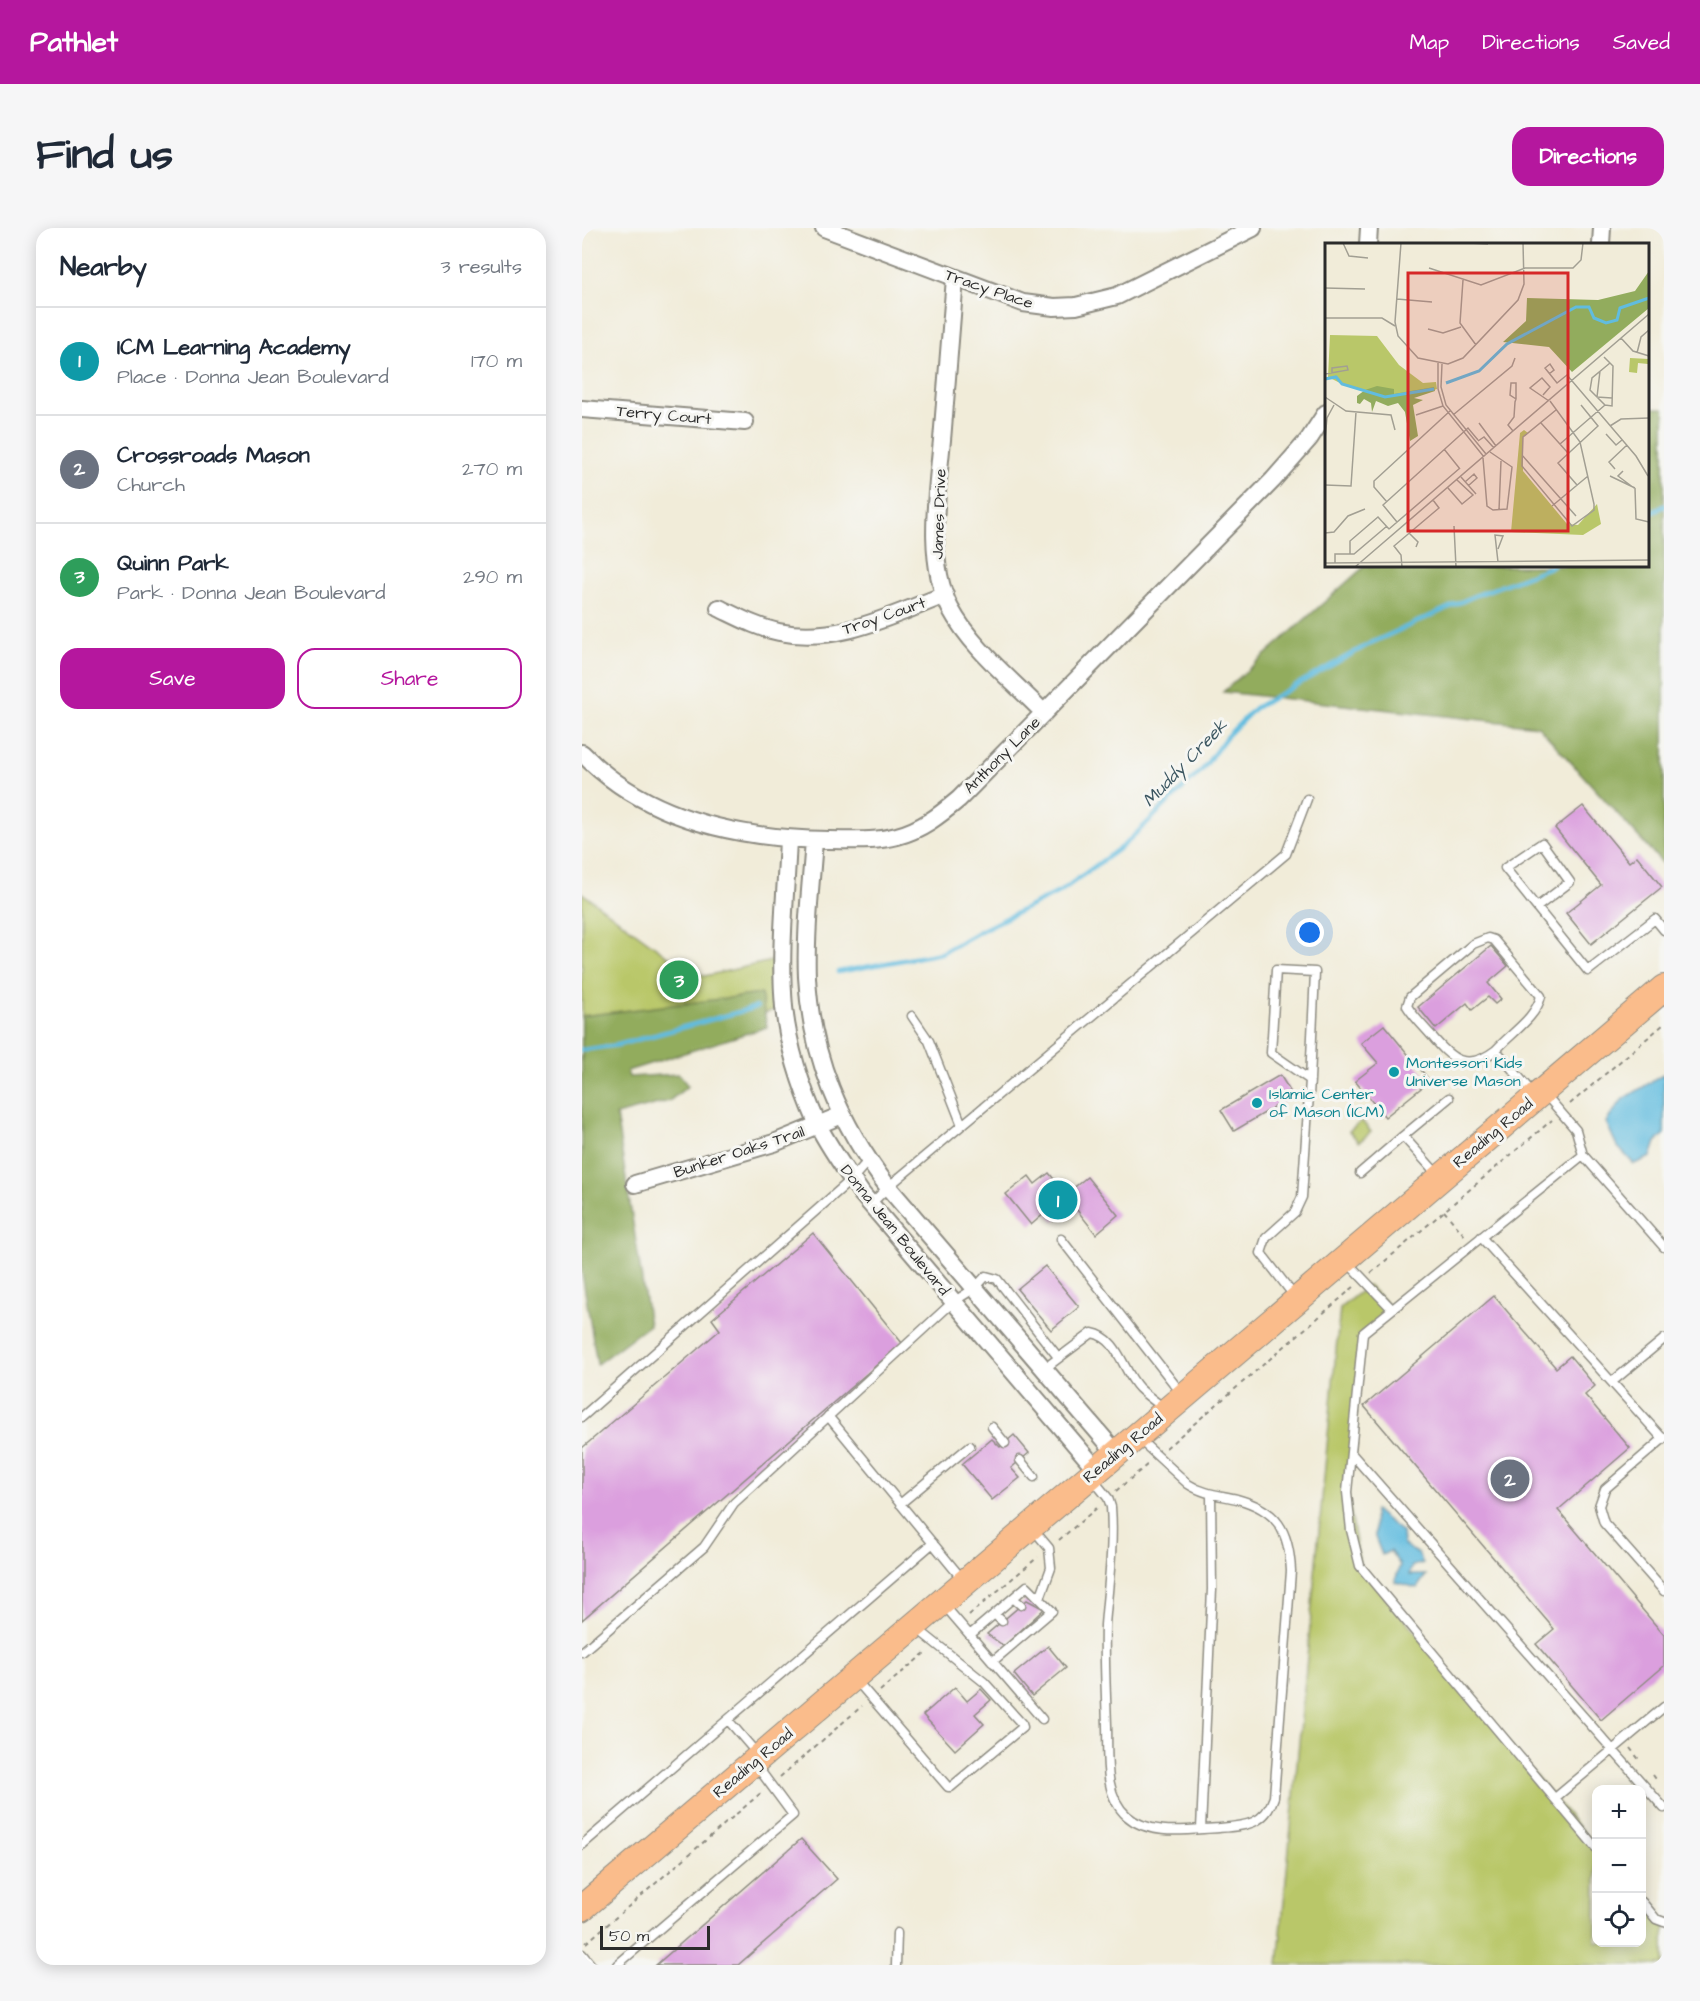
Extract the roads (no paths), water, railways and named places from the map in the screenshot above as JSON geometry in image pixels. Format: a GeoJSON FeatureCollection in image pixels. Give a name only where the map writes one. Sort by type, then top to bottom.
{"type":"FeatureCollection","features":[{"type":"Feature","properties":{"kind":"main road","name":"Reading Road"},"geometry":{"type":"LineString","coordinates":[[582,1908],[1664,988]]}},
{"type":"Feature","properties":{"kind":"street","name":"Tracy Place"},"geometry":{"type":"LineString","coordinates":[[824,228],[1023,303],[1054,307],[1096,303],[1117,296],[1253,228]]}},
{"type":"Feature","properties":{"kind":"street"},"geometry":{"type":"LineString","coordinates":[[1368,243],[1369,228]]}},
{"type":"Feature","properties":{"kind":"street"},"geometry":{"type":"LineString","coordinates":[[1601,243],[1602,228]]}},
{"type":"Feature","properties":{"kind":"street","name":"James Drive"},"geometry":{"type":"LineString","coordinates":[[956,278],[936,544],[937,566],[945,595],[961,625],[974,642],[1044,713]]}},
{"type":"Feature","properties":{"kind":"street","name":"Terry Court"},"geometry":{"type":"LineString","coordinates":[[582,409],[745,422]]}},
{"type":"Feature","properties":{"kind":"street","name":"Anthony Lane"},"geometry":{"type":"LineString","coordinates":[[582,753],[615,782],[652,804],[692,821],[723,830],[814,840],[885,838],[905,834],[925,825],[958,799],[1273,480],[1309,439],[1325,415]]}},
{"type":"Feature","properties":{"kind":"street","name":"Troy Court"},"geometry":{"type":"LineString","coordinates":[[719,608],[759,626],[779,632],[823,635],[855,628],[945,595]]}},
{"type":"Feature","properties":{"kind":"street","name":"Donna Jean Boulevard"},"geometry":{"type":"LineString","coordinates":[[788,838],[782,964],[784,1008],[798,1071],[819,1125],[852,1179],[872,1204],[953,1302],[1101,1467]]}},
{"type":"Feature","properties":{"kind":"street","name":"Donna Jean Boulevard"},"geometry":{"type":"LineString","coordinates":[[814,840],[807,943],[809,997],[816,1041],[832,1093],[842,1115],[868,1161],[888,1187],[1044,1369],[1101,1467]]}},
{"type":"Feature","properties":{"kind":"street","name":"Bunker Oaks Trail"},"geometry":{"type":"LineString","coordinates":[[635,1184],[764,1147],[842,1115]]}},
{"type":"Feature","properties":{"kind":"lane"},"geometry":{"type":"LineString","coordinates":[[872,1204],[888,1187],[1286,854],[1307,799]]}},
{"type":"Feature","properties":{"kind":"lane"},"geometry":{"type":"LineString","coordinates":[[1537,907],[1570,882],[1542,843],[1505,868],[1588,971],[1655,919],[1664,930]]}},
{"type":"Feature","properties":{"kind":"lane"},"geometry":{"type":"LineString","coordinates":[[1488,938],[1494,940],[1541,996],[1534,1012],[1496,1050],[1481,1059],[1460,1062],[1446,1054],[1407,1006],[1410,997],[1473,944],[1488,938]]}},
{"type":"Feature","properties":{"kind":"lane"},"geometry":{"type":"LineString","coordinates":[[1297,1300],[1261,1253],[1266,1238],[1295,1212],[1302,1197],[1310,1080],[1315,972],[1276,970],[1270,1053],[1310,1080]]}},
{"type":"Feature","properties":{"kind":"lane"},"geometry":{"type":"LineString","coordinates":[[912,1016],[930,1041],[962,1125]]}},
{"type":"Feature","properties":{"kind":"lane"},"geometry":{"type":"LineString","coordinates":[[1496,1050],[1539,1094],[1561,1112],[1576,1131],[1583,1155],[1664,1247]]}},
{"type":"Feature","properties":{"kind":"lane"},"geometry":{"type":"LineString","coordinates":[[1360,1173],[1449,1098]]}},
{"type":"Feature","properties":{"kind":"lane"},"geometry":{"type":"LineString","coordinates":[[1403,1136],[1441,1178]]}},
{"type":"Feature","properties":{"kind":"lane"},"geometry":{"type":"LineString","coordinates":[[1583,1155],[1363,1333],[1347,1492],[1351,1530],[1360,1566],[1592,1843]]}},
{"type":"Feature","properties":{"kind":"lane"},"geometry":{"type":"LineString","coordinates":[[582,1416],[852,1179],[868,1161]]}},
{"type":"Feature","properties":{"kind":"lane"},"geometry":{"type":"LineString","coordinates":[[1481,1237],[1663,1439],[1605,1490],[1599,1506],[1604,1523],[1664,1591]]}},
{"type":"Feature","properties":{"kind":"lane"},"geometry":{"type":"LineString","coordinates":[[1061,1239],[1175,1403]]}},
{"type":"Feature","properties":{"kind":"lane"},"geometry":{"type":"LineString","coordinates":[[1344,1260],[1392,1310]]}},
{"type":"Feature","properties":{"kind":"lane"},"geometry":{"type":"LineString","coordinates":[[582,1652],[704,1547],[734,1503],[953,1302],[975,1288],[986,1276],[997,1279],[1058,1357]]}},
{"type":"Feature","properties":{"kind":"lane"},"geometry":{"type":"LineString","coordinates":[[1044,1369],[1092,1332],[1099,1334],[1115,1347],[1137,1387],[1175,1403]]}},
{"type":"Feature","properties":{"kind":"lane"},"geometry":{"type":"LineString","coordinates":[[1612,1383],[1664,1339]]}},
{"type":"Feature","properties":{"kind":"lane"},"geometry":{"type":"LineString","coordinates":[[828,1416],[965,1582]]}},
{"type":"Feature","properties":{"kind":"lane"},"geometry":{"type":"LineString","coordinates":[[992,1427],[1005,1443]]}},
{"type":"Feature","properties":{"kind":"lane"},"geometry":{"type":"LineString","coordinates":[[1101,1467],[1112,1516],[1105,1651],[1111,1791],[1120,1810],[1128,1818],[1158,1829],[1201,1829],[1244,1825],[1264,1816],[1274,1797],[1291,1571],[1287,1538],[1276,1520],[1258,1507],[1197,1490],[1188,1484],[1137,1437]]}},
{"type":"Feature","properties":{"kind":"lane"},"geometry":{"type":"LineString","coordinates":[[900,1503],[970,1446]]}},
{"type":"Feature","properties":{"kind":"lane"},"geometry":{"type":"LineString","coordinates":[[1351,1453],[1664,1808]]}},
{"type":"Feature","properties":{"kind":"lane"},"geometry":{"type":"LineString","coordinates":[[1020,1460],[1034,1477]]}},
{"type":"Feature","properties":{"kind":"lane"},"geometry":{"type":"LineString","coordinates":[[1201,1829],[1212,1589],[1211,1494]]}},
{"type":"Feature","properties":{"kind":"lane"},"geometry":{"type":"LineString","coordinates":[[1031,1527],[1049,1548],[1051,1568],[1040,1598]]}},
{"type":"Feature","properties":{"kind":"lane"},"geometry":{"type":"LineString","coordinates":[[582,1845],[933,1543]]}},
{"type":"Feature","properties":{"kind":"lane"},"geometry":{"type":"LineString","coordinates":[[971,1634],[1028,1586],[1052,1611],[1037,1620],[992,1662]]}},
{"type":"Feature","properties":{"kind":"lane"},"geometry":{"type":"LineString","coordinates":[[1013,1598],[1021,1605]]}},
{"type":"Feature","properties":{"kind":"lane"},"geometry":{"type":"LineString","coordinates":[[942,1602],[1042,1719]]}},
{"type":"Feature","properties":{"kind":"lane"},"geometry":{"type":"LineString","coordinates":[[994,1614],[1002,1621]]}},
{"type":"Feature","properties":{"kind":"lane"},"geometry":{"type":"LineString","coordinates":[[854,1677],[948,1787],[951,1787],[1023,1727],[984,1682],[914,1626]]}},
{"type":"Feature","properties":{"kind":"lane"},"geometry":{"type":"LineString","coordinates":[[1555,1798],[1664,1707]]}},
{"type":"Feature","properties":{"kind":"lane"},"geometry":{"type":"LineString","coordinates":[[617,1965],[793,1815],[770,1786],[757,1759],[728,1720]]}},
{"type":"Feature","properties":{"kind":"lane"},"geometry":{"type":"LineString","coordinates":[[1646,1908],[1656,1919],[1664,1922]]}},
{"type":"Feature","properties":{"kind":"lane"},"geometry":{"type":"LineString","coordinates":[[896,1965],[897,1933]]}},
{"type":"Feature","properties":{"kind":"lane"},"geometry":{"type":"LineString","coordinates":[[582,1954],[591,1965]]}},
{"type":"Feature","properties":{"kind":"water"},"geometry":{"type":"Polygon","coordinates":[[[1664,1074],[1664,1135],[1656,1142],[1651,1157],[1634,1164],[1617,1146],[1606,1122],[1622,1100],[1664,1074]]]}},
{"type":"Feature","properties":{"kind":"water"},"geometry":{"type":"Polygon","coordinates":[[[1374,1510],[1402,1532],[1403,1544],[1418,1554],[1423,1563],[1412,1566],[1409,1575],[1426,1575],[1417,1588],[1395,1582],[1400,1565],[1390,1551],[1382,1555],[1375,1537],[1374,1510]]]}},
{"type":"Feature","properties":{"kind":"waterway","name":"Muddy Creek"},"geometry":{"type":"LineString","coordinates":[[1649,514],[1664,506]]}},
{"type":"Feature","properties":{"kind":"waterway","name":"Muddy Creek"},"geometry":{"type":"LineString","coordinates":[[838,972],[941,953],[1061,891],[1124,845],[1202,770],[1226,737],[1255,708],[1371,643],[1474,596],[1550,567]]}},
{"type":"Feature","properties":{"kind":"waterway","name":"Muddy Creek"},"geometry":{"type":"LineString","coordinates":[[582,1050],[618,1045],[757,1007]]}},
{"type":"Feature","properties":{"kind":"place","name":"Quinn Park"},"geometry":{"type":"Point","coordinates":[679,980]}},
{"type":"Feature","properties":{"kind":"place","name":"Montessori Kids Universe Mason"},"geometry":{"type":"Point","coordinates":[1394,1072]}},
{"type":"Feature","properties":{"kind":"place","name":"Islamic Center of Mason (ICM)"},"geometry":{"type":"Point","coordinates":[1257,1103]}},
{"type":"Feature","properties":{"kind":"place","name":"ICM Learning Academy"},"geometry":{"type":"Point","coordinates":[1058,1200]}},
{"type":"Feature","properties":{"kind":"place","name":"Crossroads Mason"},"geometry":{"type":"Point","coordinates":[1510,1479]}}]}
